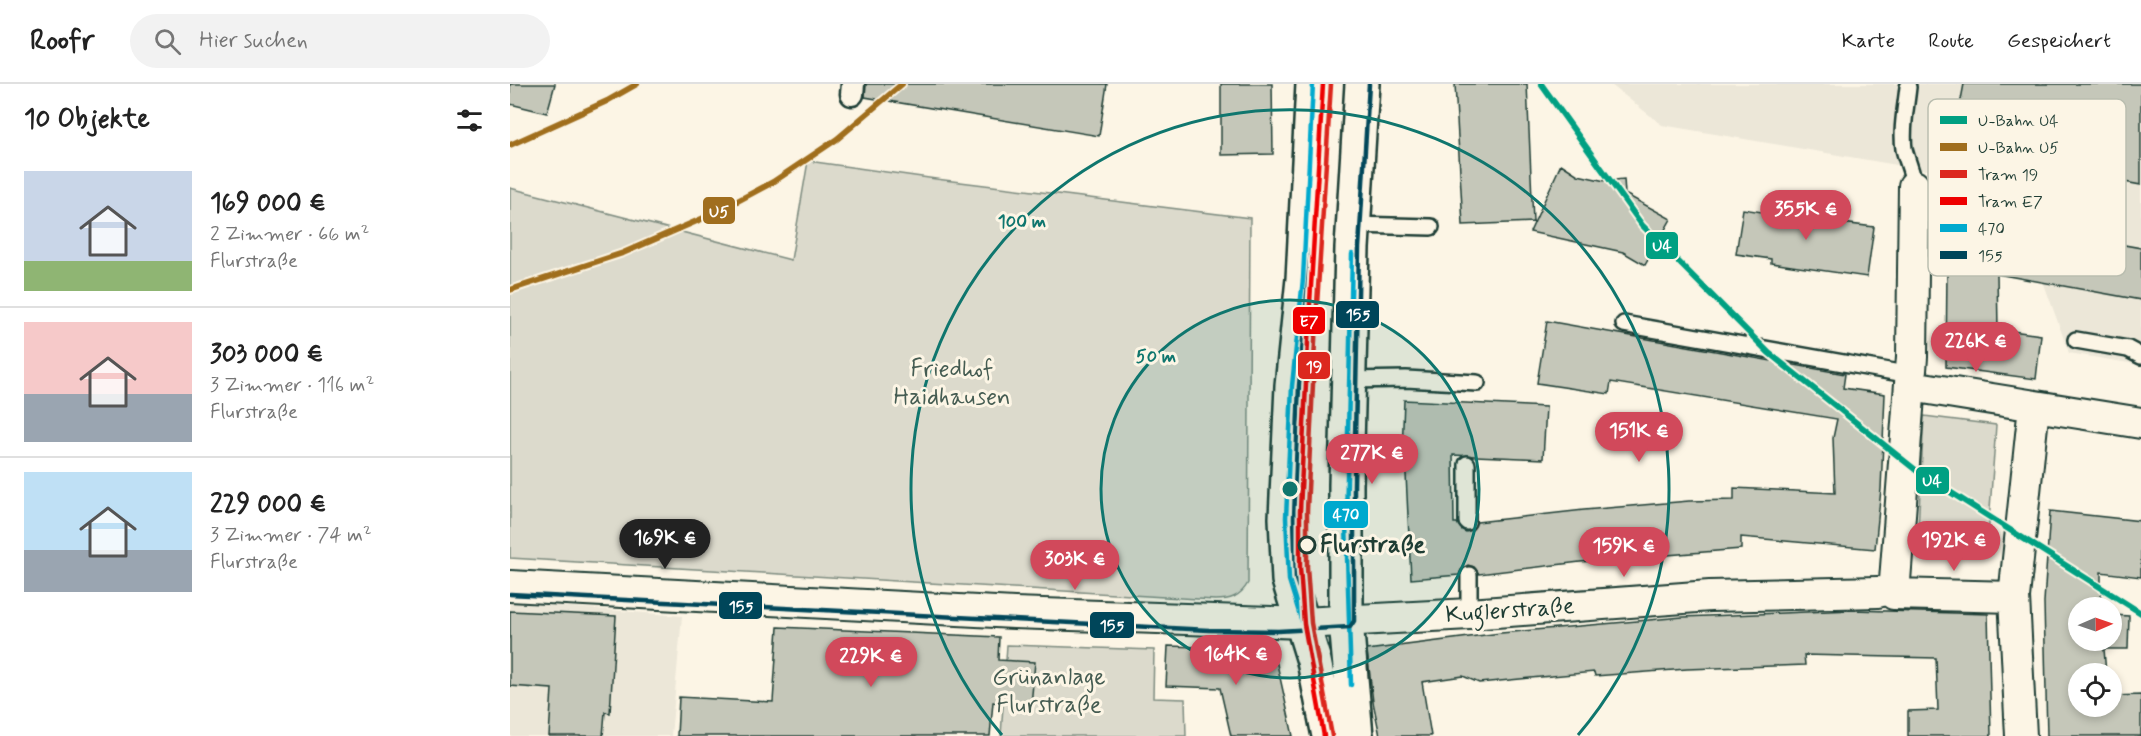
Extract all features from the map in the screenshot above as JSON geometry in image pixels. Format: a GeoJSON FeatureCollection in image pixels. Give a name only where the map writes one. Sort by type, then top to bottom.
{"type":"FeatureCollection","features":[{"type":"Feature","properties":{"kind":"main road"},"geometry":{"type":"LineString","coordinates":[[1313,84],[1303,279],[1293,386],[1286,518],[1289,580],[1324,622],[1356,736]]}},
{"type":"Feature","properties":{"kind":"main road"},"geometry":{"type":"LineString","coordinates":[[1329,736],[1314,661],[1324,622],[1349,380],[1353,225],[1362,84]]}},
{"type":"Feature","properties":{"kind":"street"},"geometry":{"type":"LineString","coordinates":[[1886,593],[1911,380],[1914,186]]}},
{"type":"Feature","properties":{"kind":"street"},"geometry":{"type":"LineString","coordinates":[[1911,380],[2034,406],[2141,423]]}},
{"type":"Feature","properties":{"kind":"street"},"geometry":{"type":"LineString","coordinates":[[2020,736],[2014,597],[2034,406]]}},
{"type":"Feature","properties":{"kind":"street"},"geometry":{"type":"LineString","coordinates":[[510,586],[1021,613],[1324,622]]}},
{"type":"Feature","properties":{"kind":"street","name":"Kuglerstraße"},"geometry":{"type":"LineString","coordinates":[[1324,622],[1710,596],[1886,593],[2014,597]]}},
{"type":"Feature","properties":{"kind":"lane"},"geometry":{"type":"LineString","coordinates":[[1908,87],[1904,149],[1911,168],[1914,186]]}},
{"type":"Feature","properties":{"kind":"lane"},"geometry":{"type":"LineString","coordinates":[[1353,225],[1431,227]]}},
{"type":"Feature","properties":{"kind":"lane"},"geometry":{"type":"LineString","coordinates":[[1624,324],[1911,380]]}},
{"type":"Feature","properties":{"kind":"lane"},"geometry":{"type":"LineString","coordinates":[[2076,340],[2128,349],[2141,356]]}},
{"type":"Feature","properties":{"kind":"lane"},"geometry":{"type":"LineString","coordinates":[[1349,380],[1406,379],[1477,383]]}},
{"type":"Feature","properties":{"kind":"lane"},"geometry":{"type":"LineString","coordinates":[[1467,464],[1467,522]]}},
{"type":"Feature","properties":{"kind":"lane"},"geometry":{"type":"LineString","coordinates":[[1469,575],[1469,614]]}},
{"type":"Feature","properties":{"kind":"shaded area"},"geometry":{"type":"Polygon","coordinates":[[[1610,84],[2141,84],[2141,365],[2069,353],[2041,276],[2126,276],[2126,99],[1928,99],[1928,170],[1662,125],[1610,84]]]}},
{"type":"Feature","properties":{"kind":"shaded area"},"geometry":{"type":"Polygon","coordinates":[[[510,602],[682,616],[671,736],[510,736],[510,602]]]}},
{"type":"Feature","properties":{"kind":"green space","name":"Friedhof Haidhausen"},"geometry":{"type":"Polygon","coordinates":[[[808,161],[1250,218],[1248,583],[1242,592],[1230,598],[1215,600],[510,558],[510,188],[791,260],[808,161]]]}},
{"type":"Feature","properties":{"kind":"green space"},"geometry":{"type":"Polygon","coordinates":[[[1924,416],[1996,425],[1987,551],[1917,549],[1924,416]]]}},
{"type":"Feature","properties":{"kind":"green space","name":"Grünanlage Flurstraße"},"geometry":{"type":"Polygon","coordinates":[[[1007,645],[1154,650],[1153,698],[1185,699],[1186,736],[1001,736],[1007,645]]]}},
{"type":"Feature","properties":{"kind":"building"},"geometry":{"type":"Polygon","coordinates":[[[510,84],[555,84],[547,113],[510,104],[510,84]]]}},
{"type":"Feature","properties":{"kind":"building"},"geometry":{"type":"Polygon","coordinates":[[[866,84],[1107,84],[1099,136],[865,97],[866,84]]]}},
{"type":"Feature","properties":{"kind":"building"},"geometry":{"type":"Polygon","coordinates":[[[1221,84],[1272,84],[1273,154],[1221,155],[1221,84]]]}},
{"type":"Feature","properties":{"kind":"building"},"geometry":{"type":"Polygon","coordinates":[[[1455,84],[1527,84],[1533,222],[1463,225],[1455,84]]]}},
{"type":"Feature","properties":{"kind":"building"},"geometry":{"type":"Polygon","coordinates":[[[1964,84],[2141,84],[2141,185],[2126,182],[2126,99],[1961,99],[1964,84]]]}},
{"type":"Feature","properties":{"kind":"building"},"geometry":{"type":"Polygon","coordinates":[[[1561,164],[1578,175],[1605,181],[1624,179],[1625,194],[1671,219],[1645,265],[1623,252],[1530,232],[1561,164]]]}},
{"type":"Feature","properties":{"kind":"building"},"geometry":{"type":"Polygon","coordinates":[[[1776,206],[1842,216],[1842,223],[1874,227],[1867,277],[1771,263],[1771,259],[1736,254],[1743,209],[1775,214],[1776,206]]]}},
{"type":"Feature","properties":{"kind":"building"},"geometry":{"type":"Polygon","coordinates":[[[2126,245],[2141,248],[2141,300],[2008,276],[2126,276],[2126,245]]]}},
{"type":"Feature","properties":{"kind":"building"},"geometry":{"type":"Polygon","coordinates":[[[1947,276],[1997,276],[1998,329],[2041,335],[2036,379],[1946,367],[1947,276]]]}},
{"type":"Feature","properties":{"kind":"building"},"geometry":{"type":"Polygon","coordinates":[[[1547,321],[1845,374],[1843,388],[1885,394],[1881,489],[1875,549],[1741,537],[1741,549],[1580,562],[1479,574],[1474,567],[1468,565],[1461,570],[1459,575],[1411,579],[1405,453],[1402,452],[1404,400],[1546,407],[1543,459],[1453,455],[1454,523],[1466,532],[1472,530],[1477,522],[1689,501],[1734,500],[1734,488],[1835,493],[1833,438],[1837,419],[1611,382],[1609,394],[1537,383],[1547,321]]]}},
{"type":"Feature","properties":{"kind":"building"},"geometry":{"type":"Polygon","coordinates":[[[2050,511],[2141,521],[2141,577],[2101,572],[2101,597],[2068,597],[2068,651],[2104,651],[2105,663],[2068,663],[2068,717],[2122,717],[2122,696],[2141,695],[2141,736],[2047,736],[2044,602],[2050,511]]]}},
{"type":"Feature","properties":{"kind":"building"},"geometry":{"type":"Polygon","coordinates":[[[1853,610],[1988,614],[1991,736],[1908,736],[1908,711],[1938,710],[1936,658],[1804,655],[1805,665],[1687,669],[1595,676],[1594,672],[1479,683],[1463,676],[1422,682],[1431,736],[1380,736],[1373,702],[1367,650],[1501,633],[1683,617],[1853,610]]]}},
{"type":"Feature","properties":{"kind":"building"},"geometry":{"type":"Polygon","coordinates":[[[510,611],[616,616],[610,713],[605,712],[603,736],[549,736],[552,689],[510,686],[510,611]]]}},
{"type":"Feature","properties":{"kind":"building"},"geometry":{"type":"Polygon","coordinates":[[[2122,616],[2129,616],[2128,649],[2122,649],[2122,616]]]}},
{"type":"Feature","properties":{"kind":"building"},"geometry":{"type":"Polygon","coordinates":[[[778,627],[999,637],[998,660],[1035,662],[1031,705],[993,702],[990,736],[677,736],[679,697],[773,702],[778,627]]]}},
{"type":"Feature","properties":{"kind":"building"},"geometry":{"type":"Polygon","coordinates":[[[1168,646],[1261,649],[1271,654],[1277,664],[1293,736],[1231,736],[1220,688],[1166,686],[1168,646]]]}},
{"type":"Feature","properties":{"kind":"metro line","name":"U5"},"geometry":{"type":"LineString","coordinates":[[510,145],[607,101],[637,84]]}},
{"type":"Feature","properties":{"kind":"metro line","name":"U5"},"geometry":{"type":"LineString","coordinates":[[510,290],[623,253],[713,214],[773,182],[837,139],[902,84]]}},
{"type":"Feature","properties":{"kind":"metro line","name":"U4"},"geometry":{"type":"LineString","coordinates":[[1541,84],[1642,225],[1769,353],[1917,471],[2141,613]]}},
{"type":"Feature","properties":{"kind":"tram line","name":"E7"},"geometry":{"type":"LineString","coordinates":[[1323,84],[1309,320],[1300,511],[1300,567],[1304,624],[1324,736]]}},
{"type":"Feature","properties":{"kind":"tram line","name":"19"},"geometry":{"type":"LineString","coordinates":[[1331,84],[1316,320],[1307,511],[1307,567],[1311,623],[1332,736]]}},
{"type":"Feature","properties":{"kind":"transit line","name":"470"},"geometry":{"type":"LineString","coordinates":[[1313,84],[1303,279],[1292,386],[1286,518],[1289,580],[1314,661],[1329,736]]}},
{"type":"Feature","properties":{"kind":"transit line","name":"155"},"geometry":{"type":"LineString","coordinates":[[510,594],[1209,630],[1278,631],[1350,627],[1354,621],[1354,485],[1359,248],[1369,84]]}},
{"type":"Feature","properties":{"kind":"transit line","name":"155"},"geometry":{"type":"LineString","coordinates":[[1310,621],[1296,579],[1294,518],[1299,386],[1311,249]]}},
{"type":"Feature","properties":{"kind":"transit line","name":"470"},"geometry":{"type":"LineString","coordinates":[[1351,685],[1346,523],[1352,254]]}},
{"type":"Feature","properties":{"kind":"place","name":"Flurstraße"},"geometry":{"type":"Point","coordinates":[1307,545]}}]}
